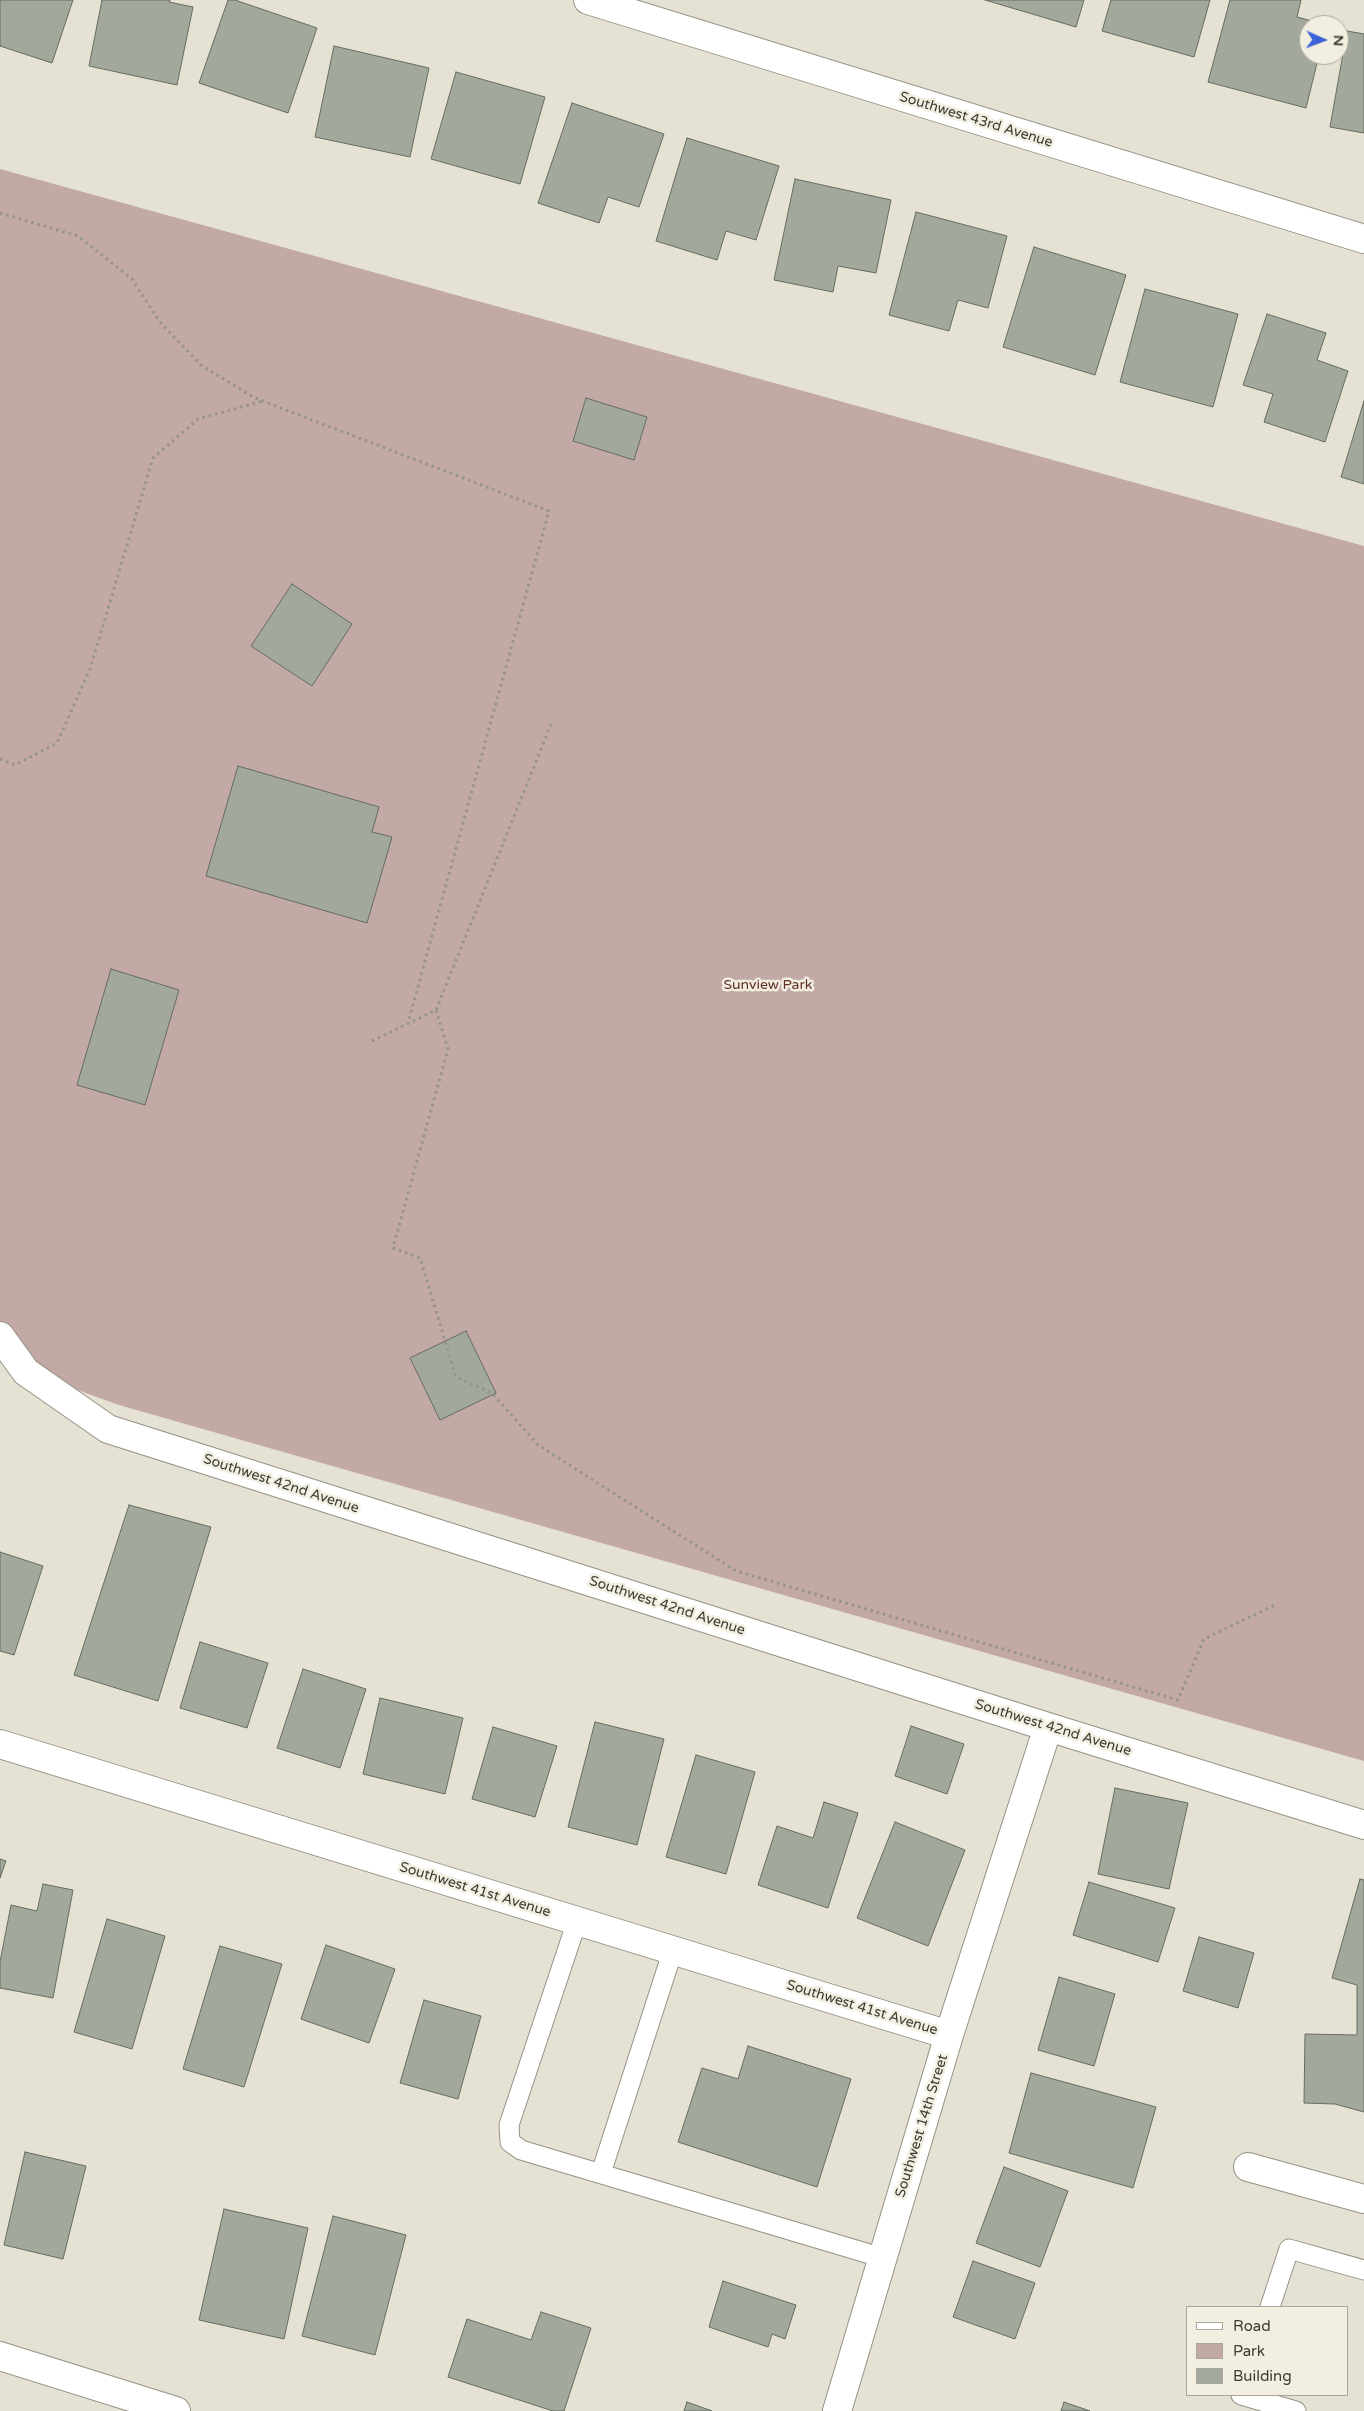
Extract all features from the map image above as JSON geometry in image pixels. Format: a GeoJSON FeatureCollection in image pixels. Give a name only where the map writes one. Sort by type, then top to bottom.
{"type":"FeatureCollection","features":[{"type":"Feature","properties":{"kind":"street","name":"Southwest 43rd Avenue"},"geometry":{"type":"LineString","coordinates":[[588,0],[1364,239]]}},
{"type":"Feature","properties":{"kind":"street","name":"Southwest 42nd Avenue"},"geometry":{"type":"LineString","coordinates":[[0,1336],[26,1372],[108,1429],[1048,1727],[1364,1825]]}},
{"type":"Feature","properties":{"kind":"street","name":"Southwest 14th Street"},"geometry":{"type":"LineString","coordinates":[[837,2411],[949,2035],[1048,1727]]}},
{"type":"Feature","properties":{"kind":"street","name":"Southwest 41st Avenue"},"geometry":{"type":"LineString","coordinates":[[0,1744],[949,2035]]}},
{"type":"Feature","properties":{"kind":"street"},"geometry":{"type":"LineString","coordinates":[[1248,2167],[1364,2199]]}},
{"type":"Feature","properties":{"kind":"street"},"geometry":{"type":"LineString","coordinates":[[0,2356],[176,2411]]}},
{"type":"Feature","properties":{"kind":"lane"},"geometry":{"type":"LineString","coordinates":[[577,1921],[509,2125],[510,2142],[521,2150],[883,2258]]}},
{"type":"Feature","properties":{"kind":"lane"},"geometry":{"type":"LineString","coordinates":[[601,2173],[673,1950]]}},
{"type":"Feature","properties":{"kind":"lane"},"geometry":{"type":"LineString","coordinates":[[1270,2306],[1289,2249],[1364,2270]]}},
{"type":"Feature","properties":{"kind":"lane"},"geometry":{"type":"LineString","coordinates":[[1236,2411],[1241,2396]]}},
{"type":"Feature","properties":{"kind":"lane"},"geometry":{"type":"LineString","coordinates":[[1244,2396],[1296,2411]]}},
{"type":"Feature","properties":{"kind":"path"},"geometry":{"type":"LineString","coordinates":[[0,213],[78,236],[132,279],[159,321],[202,366],[264,401],[549,511],[408,1024]]}},
{"type":"Feature","properties":{"kind":"path"},"geometry":{"type":"LineString","coordinates":[[0,759],[15,765],[57,743],[90,669],[153,458],[198,419],[264,401]]}},
{"type":"Feature","properties":{"kind":"path"},"geometry":{"type":"LineString","coordinates":[[552,722],[436,1010],[448,1049],[393,1248],[420,1258],[456,1377],[492,1393],[538,1445],[736,1571],[1178,1700],[1204,1639],[1275,1605]]}},
{"type":"Feature","properties":{"kind":"path"},"geometry":{"type":"LineString","coordinates":[[372,1041],[436,1010]]}},
{"type":"Feature","properties":{"kind":"green space","name":"Sunview Park"},"geometry":{"type":"Polygon","coordinates":[[[0,169],[1364,546],[1364,1761],[119,1405],[0,1362],[0,169]]]}},
{"type":"Feature","properties":{"kind":"building"},"geometry":{"type":"Polygon","coordinates":[[[0,0],[73,0],[52,63],[0,46],[0,0]]]}},
{"type":"Feature","properties":{"kind":"building"},"geometry":{"type":"Polygon","coordinates":[[[102,0],[170,0],[169,2],[193,7],[177,85],[89,66],[102,0]]]}},
{"type":"Feature","properties":{"kind":"building"},"geometry":{"type":"Polygon","coordinates":[[[228,0],[235,0],[317,28],[288,113],[199,83],[228,0]]]}},
{"type":"Feature","properties":{"kind":"building"},"geometry":{"type":"Polygon","coordinates":[[[985,0],[1084,0],[1076,27],[985,0]]]}},
{"type":"Feature","properties":{"kind":"building"},"geometry":{"type":"Polygon","coordinates":[[[1111,0],[1210,0],[1194,57],[1102,31],[1111,0]]]}},
{"type":"Feature","properties":{"kind":"building"},"geometry":{"type":"Polygon","coordinates":[[[1230,0],[1301,0],[1297,17],[1299,18],[1299,65],[1317,65],[1306,108],[1208,82],[1230,0]]]}},
{"type":"Feature","properties":{"kind":"building"},"geometry":{"type":"Polygon","coordinates":[[[1349,31],[1364,34],[1364,133],[1330,127],[1341,65],[1349,65],[1349,31]]]}},
{"type":"Feature","properties":{"kind":"building"},"geometry":{"type":"Polygon","coordinates":[[[334,46],[429,68],[410,157],[315,137],[334,46]]]}},
{"type":"Feature","properties":{"kind":"building"},"geometry":{"type":"Polygon","coordinates":[[[456,72],[545,97],[520,184],[431,159],[456,72]]]}},
{"type":"Feature","properties":{"kind":"building"},"geometry":{"type":"Polygon","coordinates":[[[572,103],[664,134],[639,207],[608,197],[599,223],[538,203],[572,103]]]}},
{"type":"Feature","properties":{"kind":"building"},"geometry":{"type":"Polygon","coordinates":[[[687,138],[779,166],[756,240],[726,231],[717,260],[656,241],[687,138]]]}},
{"type":"Feature","properties":{"kind":"building"},"geometry":{"type":"Polygon","coordinates":[[[795,179],[891,200],[876,273],[838,266],[833,292],[774,280],[795,179]]]}},
{"type":"Feature","properties":{"kind":"building"},"geometry":{"type":"Polygon","coordinates":[[[916,212],[1007,236],[988,308],[958,300],[949,331],[889,315],[916,212]]]}},
{"type":"Feature","properties":{"kind":"building"},"geometry":{"type":"Polygon","coordinates":[[[1034,247],[1126,275],[1095,375],[1003,347],[1034,247]]]}},
{"type":"Feature","properties":{"kind":"building"},"geometry":{"type":"Polygon","coordinates":[[[1145,289],[1238,314],[1213,407],[1120,382],[1145,289]]]}},
{"type":"Feature","properties":{"kind":"building"},"geometry":{"type":"Polygon","coordinates":[[[1267,314],[1326,333],[1317,360],[1348,371],[1325,442],[1264,422],[1273,394],[1243,385],[1267,314]]]}},
{"type":"Feature","properties":{"kind":"building"},"geometry":{"type":"Polygon","coordinates":[[[586,398],[647,417],[634,460],[573,441],[586,398]]]}},
{"type":"Feature","properties":{"kind":"building"},"geometry":{"type":"Polygon","coordinates":[[[1364,401],[1364,484],[1341,477],[1364,401]]]}},
{"type":"Feature","properties":{"kind":"building"},"geometry":{"type":"Polygon","coordinates":[[[292,584],[352,624],[312,686],[251,646],[292,584]]]}},
{"type":"Feature","properties":{"kind":"building"},"geometry":{"type":"Polygon","coordinates":[[[238,766],[379,807],[372,832],[392,837],[367,923],[206,876],[238,766]]]}},
{"type":"Feature","properties":{"kind":"building"},"geometry":{"type":"Polygon","coordinates":[[[111,969],[179,990],[145,1105],[77,1085],[111,969]]]}},
{"type":"Feature","properties":{"kind":"building"},"geometry":{"type":"Polygon","coordinates":[[[466,1331],[496,1393],[440,1420],[410,1358],[466,1331]]]}},
{"type":"Feature","properties":{"kind":"building"},"geometry":{"type":"Polygon","coordinates":[[[129,1505],[211,1527],[158,1701],[74,1675],[129,1505]]]}},
{"type":"Feature","properties":{"kind":"building"},"geometry":{"type":"Polygon","coordinates":[[[0,1552],[43,1566],[14,1655],[0,1651],[0,1552]]]}},
{"type":"Feature","properties":{"kind":"building"},"geometry":{"type":"Polygon","coordinates":[[[200,1642],[268,1663],[247,1728],[180,1708],[200,1642]]]}},
{"type":"Feature","properties":{"kind":"building"},"geometry":{"type":"Polygon","coordinates":[[[303,1669],[366,1689],[340,1768],[277,1748],[303,1669]]]}},
{"type":"Feature","properties":{"kind":"building"},"geometry":{"type":"Polygon","coordinates":[[[380,1698],[463,1718],[445,1794],[363,1774],[380,1698]]]}},
{"type":"Feature","properties":{"kind":"building"},"geometry":{"type":"Polygon","coordinates":[[[595,1722],[664,1739],[637,1845],[568,1827],[595,1722]]]}},
{"type":"Feature","properties":{"kind":"building"},"geometry":{"type":"Polygon","coordinates":[[[911,1726],[964,1744],[947,1794],[895,1776],[911,1726]]]}},
{"type":"Feature","properties":{"kind":"building"},"geometry":{"type":"Polygon","coordinates":[[[493,1727],[557,1746],[535,1817],[472,1799],[493,1727]]]}},
{"type":"Feature","properties":{"kind":"building"},"geometry":{"type":"Polygon","coordinates":[[[696,1755],[755,1772],[726,1874],[666,1857],[696,1755]]]}},
{"type":"Feature","properties":{"kind":"building"},"geometry":{"type":"Polygon","coordinates":[[[1115,1788],[1188,1803],[1169,1889],[1098,1874],[1115,1788]]]}},
{"type":"Feature","properties":{"kind":"building"},"geometry":{"type":"Polygon","coordinates":[[[824,1802],[858,1813],[828,1908],[758,1885],[777,1826],[813,1838],[824,1802]]]}},
{"type":"Feature","properties":{"kind":"building"},"geometry":{"type":"Polygon","coordinates":[[[895,1822],[965,1850],[928,1946],[857,1918],[895,1822]]]}},
{"type":"Feature","properties":{"kind":"building"},"geometry":{"type":"Polygon","coordinates":[[[0,1859],[6,1861],[0,1878],[0,1859]]]}},
{"type":"Feature","properties":{"kind":"building"},"geometry":{"type":"Polygon","coordinates":[[[1360,1879],[1364,1880],[1364,2112],[1335,2104],[1304,2103],[1305,2034],[1357,2035],[1357,1985],[1332,1978],[1360,1879]]]}},
{"type":"Feature","properties":{"kind":"building"},"geometry":{"type":"Polygon","coordinates":[[[1089,1882],[1175,1908],[1158,1962],[1073,1935],[1089,1882]]]}},
{"type":"Feature","properties":{"kind":"building"},"geometry":{"type":"Polygon","coordinates":[[[43,1884],[73,1890],[53,1998],[0,1988],[0,1962],[11,1905],[37,1911],[43,1884]]]}},
{"type":"Feature","properties":{"kind":"building"},"geometry":{"type":"Polygon","coordinates":[[[107,1919],[165,1936],[132,2049],[74,2032],[107,1919]]]}},
{"type":"Feature","properties":{"kind":"building"},"geometry":{"type":"Polygon","coordinates":[[[1199,1937],[1254,1953],[1238,2008],[1183,1991],[1199,1937]]]}},
{"type":"Feature","properties":{"kind":"building"},"geometry":{"type":"Polygon","coordinates":[[[326,1945],[395,1969],[369,2043],[301,2019],[326,1945]]]}},
{"type":"Feature","properties":{"kind":"building"},"geometry":{"type":"Polygon","coordinates":[[[220,1946],[282,1964],[244,2087],[183,2069],[220,1946]]]}},
{"type":"Feature","properties":{"kind":"building"},"geometry":{"type":"Polygon","coordinates":[[[1059,1977],[1115,1994],[1094,2066],[1038,2050],[1059,1977]]]}},
{"type":"Feature","properties":{"kind":"building"},"geometry":{"type":"Polygon","coordinates":[[[424,2000],[481,2016],[458,2099],[400,2083],[424,2000]]]}},
{"type":"Feature","properties":{"kind":"building"},"geometry":{"type":"Polygon","coordinates":[[[748,2046],[851,2079],[817,2187],[678,2142],[702,2068],[738,2079],[748,2046]]]}},
{"type":"Feature","properties":{"kind":"building"},"geometry":{"type":"Polygon","coordinates":[[[1031,2073],[1156,2107],[1133,2188],[1009,2153],[1031,2073]]]}},
{"type":"Feature","properties":{"kind":"building"},"geometry":{"type":"Polygon","coordinates":[[[25,2152],[86,2166],[63,2259],[4,2245],[25,2152]]]}},
{"type":"Feature","properties":{"kind":"building"},"geometry":{"type":"Polygon","coordinates":[[[1004,2167],[1068,2191],[1040,2267],[976,2243],[1004,2167]]]}},
{"type":"Feature","properties":{"kind":"building"},"geometry":{"type":"Polygon","coordinates":[[[224,2209],[308,2228],[284,2339],[199,2320],[224,2209]]]}},
{"type":"Feature","properties":{"kind":"building"},"geometry":{"type":"Polygon","coordinates":[[[333,2216],[406,2235],[375,2355],[302,2336],[333,2216]]]}},
{"type":"Feature","properties":{"kind":"building"},"geometry":{"type":"Polygon","coordinates":[[[973,2261],[1035,2283],[1015,2339],[953,2317],[973,2261]]]}},
{"type":"Feature","properties":{"kind":"building"},"geometry":{"type":"Polygon","coordinates":[[[723,2281],[796,2305],[785,2339],[772,2334],[768,2347],[709,2327],[723,2281]]]}},
{"type":"Feature","properties":{"kind":"building"},"geometry":{"type":"Polygon","coordinates":[[[541,2312],[591,2328],[564,2411],[553,2411],[448,2377],[467,2319],[531,2340],[541,2312]]]}},
{"type":"Feature","properties":{"kind":"building"},"geometry":{"type":"Polygon","coordinates":[[[687,2402],[712,2411],[684,2411],[687,2402]]]}},
{"type":"Feature","properties":{"kind":"building"},"geometry":{"type":"Polygon","coordinates":[[[1064,2402],[1090,2411],[1061,2411],[1064,2402]]]}}]}
